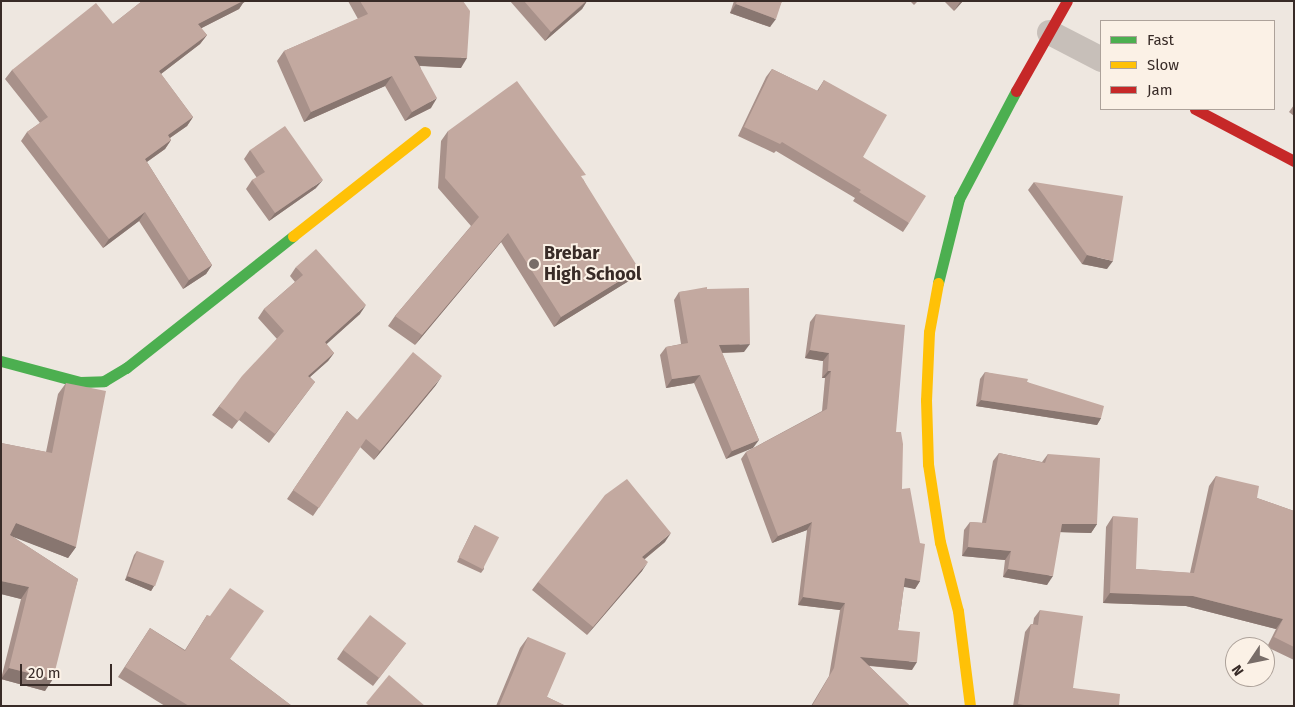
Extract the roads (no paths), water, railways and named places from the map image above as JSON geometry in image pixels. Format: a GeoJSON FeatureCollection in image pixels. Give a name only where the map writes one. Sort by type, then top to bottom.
{"type":"FeatureCollection","features":[{"type":"Feature","properties":{"kind":"street"},"geometry":{"type":"LineString","coordinates":[[970,706],[958,611],[940,542],[928,464],[926,400],[929,332],[941,264],[960,199],[988,141],[1067,1]]}},
{"type":"Feature","properties":{"kind":"street"},"geometry":{"type":"LineString","coordinates":[[1049,32],[1100,58]]}},
{"type":"Feature","properties":{"kind":"street"},"geometry":{"type":"LineString","coordinates":[[1197,110],[1294,161]]}},
{"type":"Feature","properties":{"kind":"street"},"geometry":{"type":"LineString","coordinates":[[1,361],[80,382],[104,381],[126,368],[425,132]]}},
{"type":"Feature","properties":{"kind":"place","name":"Brebar High School"},"geometry":{"type":"Point","coordinates":[534,264]}}]}
